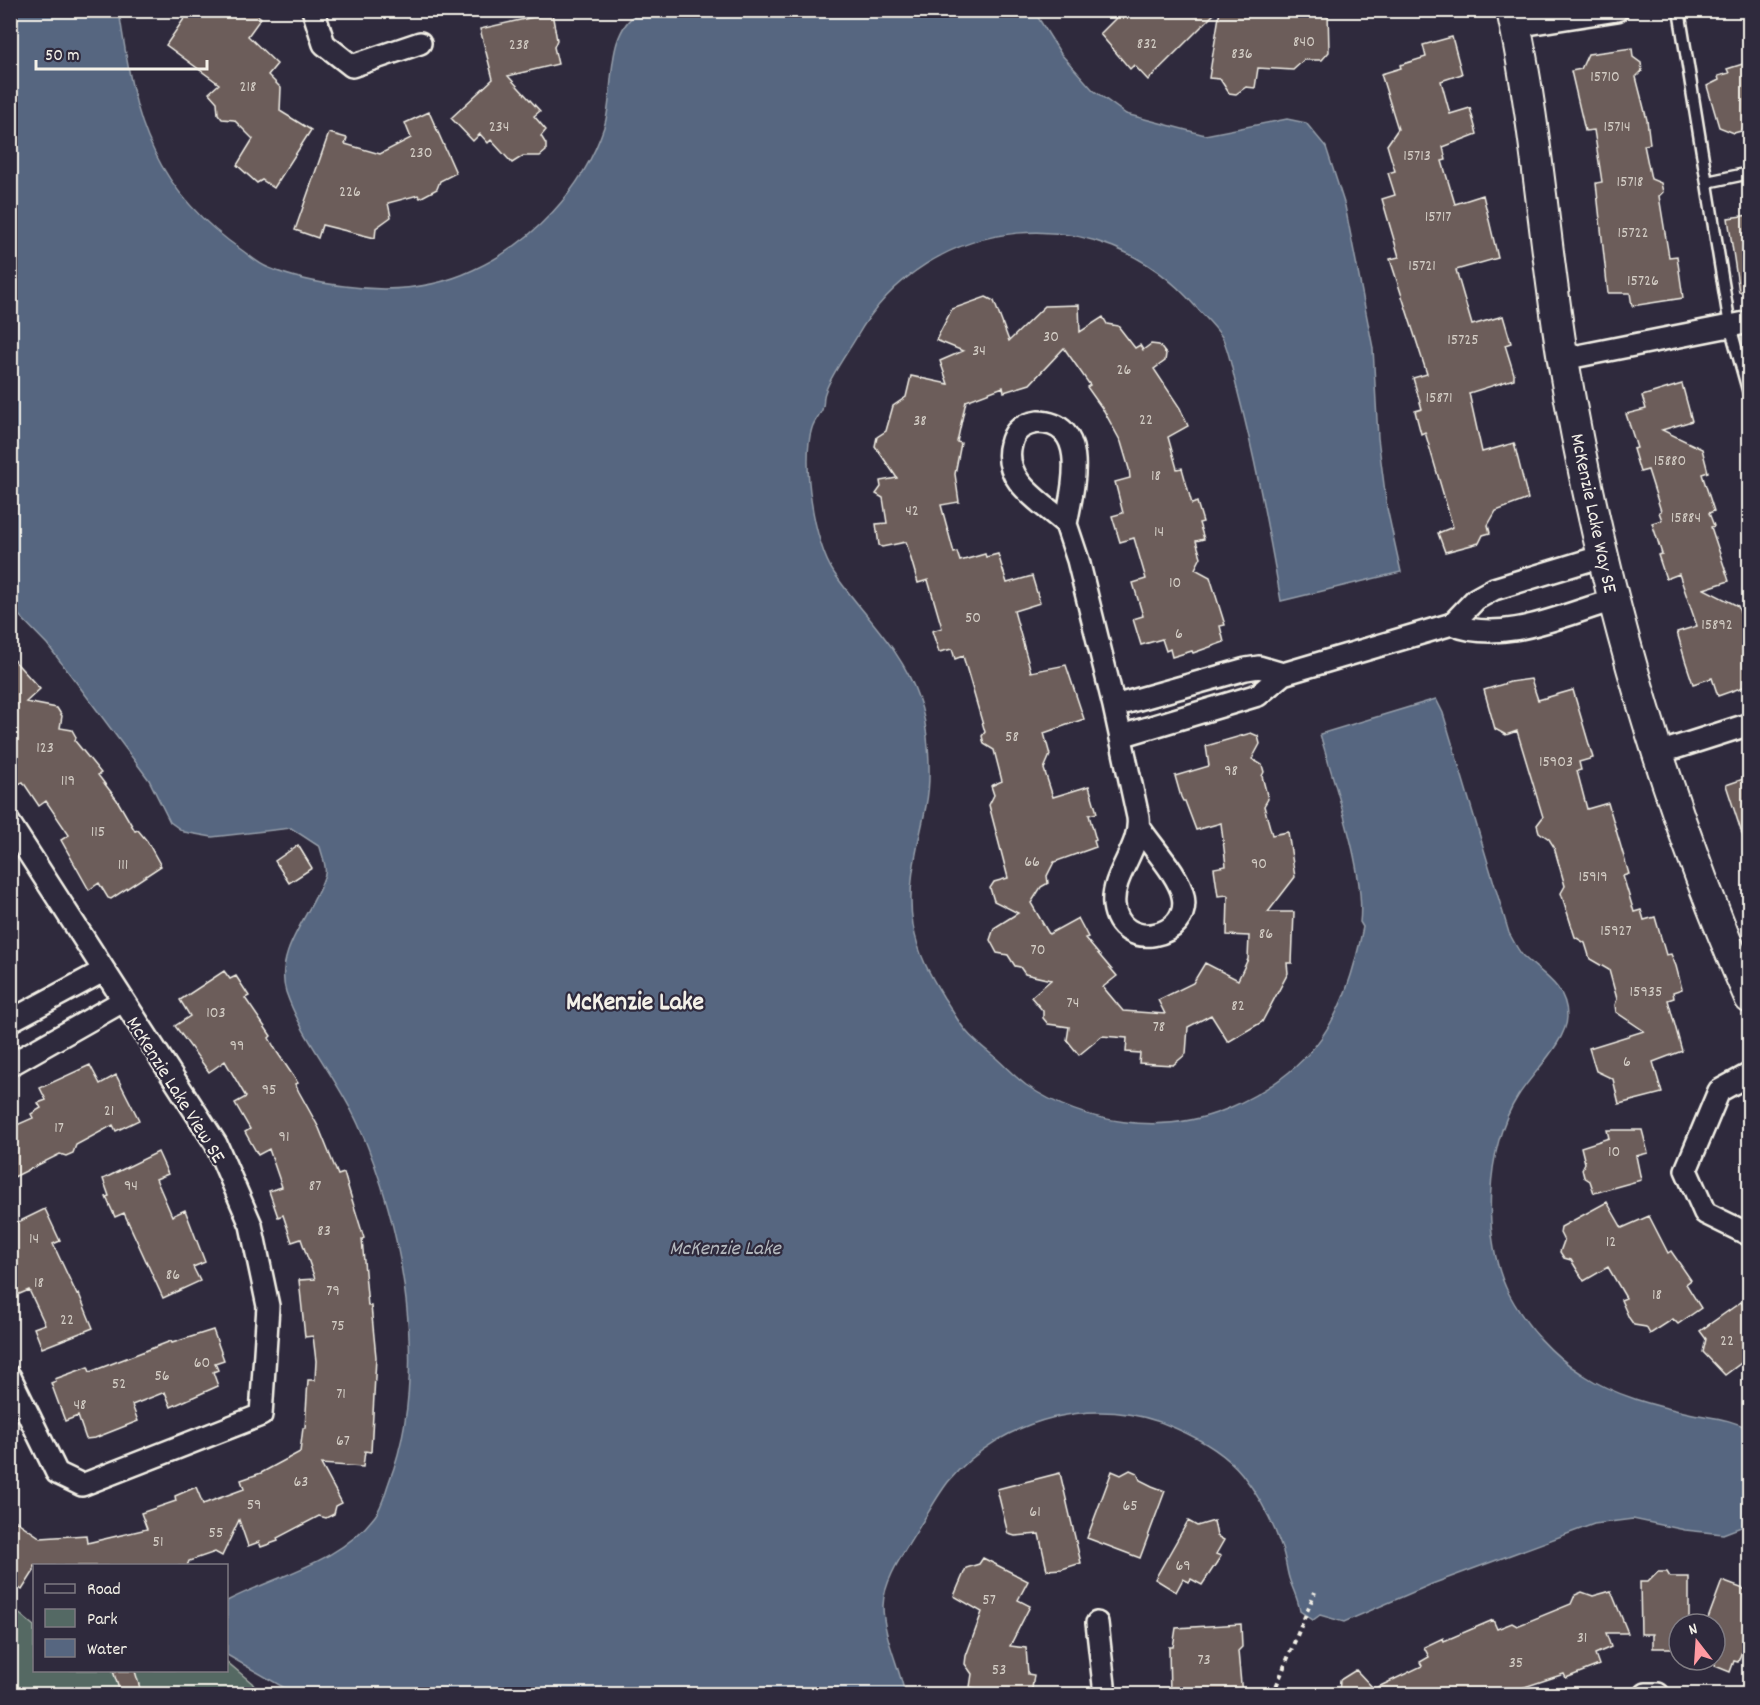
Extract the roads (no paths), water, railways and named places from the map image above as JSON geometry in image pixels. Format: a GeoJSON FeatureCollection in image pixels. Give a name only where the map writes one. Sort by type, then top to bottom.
{"type":"FeatureCollection","features":[{"type":"Feature","properties":{"kind":"street"},"geometry":{"type":"LineString","coordinates":[[314,10],[324,44],[352,66],[420,43]]}},
{"type":"Feature","properties":{"kind":"street"},"geometry":{"type":"LineString","coordinates":[[1514,18],[1617,10]]}},
{"type":"Feature","properties":{"kind":"street","name":"McKenzie Lake Way SE"},"geometry":{"type":"LineString","coordinates":[[1514,18],[1563,359],[1603,556],[1659,753],[1709,905],[1749,998]]}},
{"type":"Feature","properties":{"kind":"street"},"geometry":{"type":"LineString","coordinates":[[1563,359],[1740,324]]}},
{"type":"Feature","properties":{"kind":"street"},"geometry":{"type":"LineString","coordinates":[[1066,524],[1020,484],[1010,470],[1009,454],[1012,440],[1017,431],[1030,423],[1054,424],[1071,443],[1075,469],[1066,524],[1078,560],[1114,706],[1139,827],[1175,879],[1184,902],[1175,924],[1164,932],[1149,936],[1135,934],[1125,926],[1114,904],[1116,891],[1139,827]]}},
{"type":"Feature","properties":{"kind":"street"},"geometry":{"type":"LineString","coordinates":[[1121,736],[1258,695],[1283,674],[1452,624],[1476,599],[1494,589],[1603,556]]}},
{"type":"Feature","properties":{"kind":"street"},"geometry":{"type":"LineString","coordinates":[[1452,624],[1477,632],[1498,632],[1614,600]]}},
{"type":"Feature","properties":{"kind":"street"},"geometry":{"type":"LineString","coordinates":[[1114,706],[1246,669],[1258,667],[1283,674]]}},
{"type":"Feature","properties":{"kind":"street"},"geometry":{"type":"LineString","coordinates":[[1659,753],[1749,724]]}},
{"type":"Feature","properties":{"kind":"street","name":"McKenzie Lake View SE"},"geometry":{"type":"LineString","coordinates":[[10,824],[216,1144],[250,1225],[268,1306],[261,1415],[82,1485],[57,1473],[10,1377]]}},
{"type":"Feature","properties":{"kind":"street"},"geometry":{"type":"LineString","coordinates":[[10,1021],[103,970]]}},
{"type":"Feature","properties":{"kind":"street"},"geometry":{"type":"LineString","coordinates":[[10,1065],[123,1001]]}},
{"type":"Feature","properties":{"kind":"street"},"geometry":{"type":"LineString","coordinates":[[1749,1074],[1719,1091],[1686,1170],[1705,1213],[1749,1235]]}},
{"type":"Feature","properties":{"kind":"street"},"geometry":{"type":"LineString","coordinates":[[1097,1623],[1105,1695]]}},
{"type":"Feature","properties":{"kind":"street"},"geometry":{"type":"LineString","coordinates":[[1646,1695],[1658,1695]]}},
{"type":"Feature","properties":{"kind":"lane"},"geometry":{"type":"LineString","coordinates":[[1679,10],[1707,182],[1740,324],[1749,397]]}},
{"type":"Feature","properties":{"kind":"lane"},"geometry":{"type":"LineString","coordinates":[[1707,182],[1749,172]]}},
{"type":"Feature","properties":{"kind":"water","name":"McKenzie Lake"},"geometry":{"type":"Polygon","coordinates":[[[10,11],[119,11],[131,82],[147,135],[171,181],[192,207],[229,241],[266,267],[306,280],[360,288],[410,287],[458,276],[495,259],[535,230],[569,193],[595,150],[604,127],[613,64],[620,34],[628,21],[640,11],[1034,11],[1061,54],[1093,90],[1126,114],[1205,135],[1287,119],[1306,123],[1326,147],[1345,206],[1373,348],[1378,438],[1387,508],[1401,572],[1281,601],[1249,438],[1222,337],[1195,306],[1156,271],[1112,247],[1065,234],[1017,233],[970,243],[926,264],[887,296],[856,338],[829,383],[822,410],[812,428],[809,443],[809,481],[815,523],[827,560],[834,573],[902,663],[918,697],[925,722],[928,794],[914,865],[911,894],[913,925],[918,945],[934,980],[966,1031],[1022,1082],[1048,1098],[1098,1117],[1150,1124],[1202,1117],[1227,1109],[1257,1094],[1283,1077],[1304,1059],[1321,1038],[1335,1015],[1356,959],[1363,927],[1360,922],[1361,902],[1354,854],[1320,734],[1436,699],[1443,713],[1509,933],[1523,956],[1558,989],[1566,1006],[1566,1025],[1562,1036],[1518,1096],[1507,1117],[1499,1141],[1493,1167],[1491,1221],[1500,1272],[1509,1294],[1532,1328],[1550,1349],[1582,1374],[1608,1388],[1650,1404],[1729,1421],[1749,1429],[1749,1524],[1723,1534],[1685,1530],[1633,1519],[1594,1524],[1432,1584],[1344,1622],[1320,1615],[1313,1620],[1300,1611],[1283,1550],[1264,1508],[1242,1474],[1228,1460],[1193,1437],[1145,1418],[1115,1413],[1084,1413],[1053,1418],[1024,1427],[996,1441],[970,1460],[937,1497],[897,1564],[884,1595],[884,1617],[888,1639],[905,1694],[295,1694],[228,1656],[228,1601],[326,1557],[361,1532],[380,1508],[389,1482],[401,1440],[408,1396],[409,1349],[406,1301],[399,1254],[388,1208],[374,1164],[350,1107],[301,1026],[286,992],[285,961],[297,931],[320,888],[325,874],[325,864],[320,847],[291,828],[212,837],[184,832],[170,822],[149,780],[47,644],[11,607],[10,11]]]}},
{"type":"Feature","properties":{"kind":"district","name":"McKenzie Lake"},"geometry":{"type":"Point","coordinates":[635,1000]}}]}
